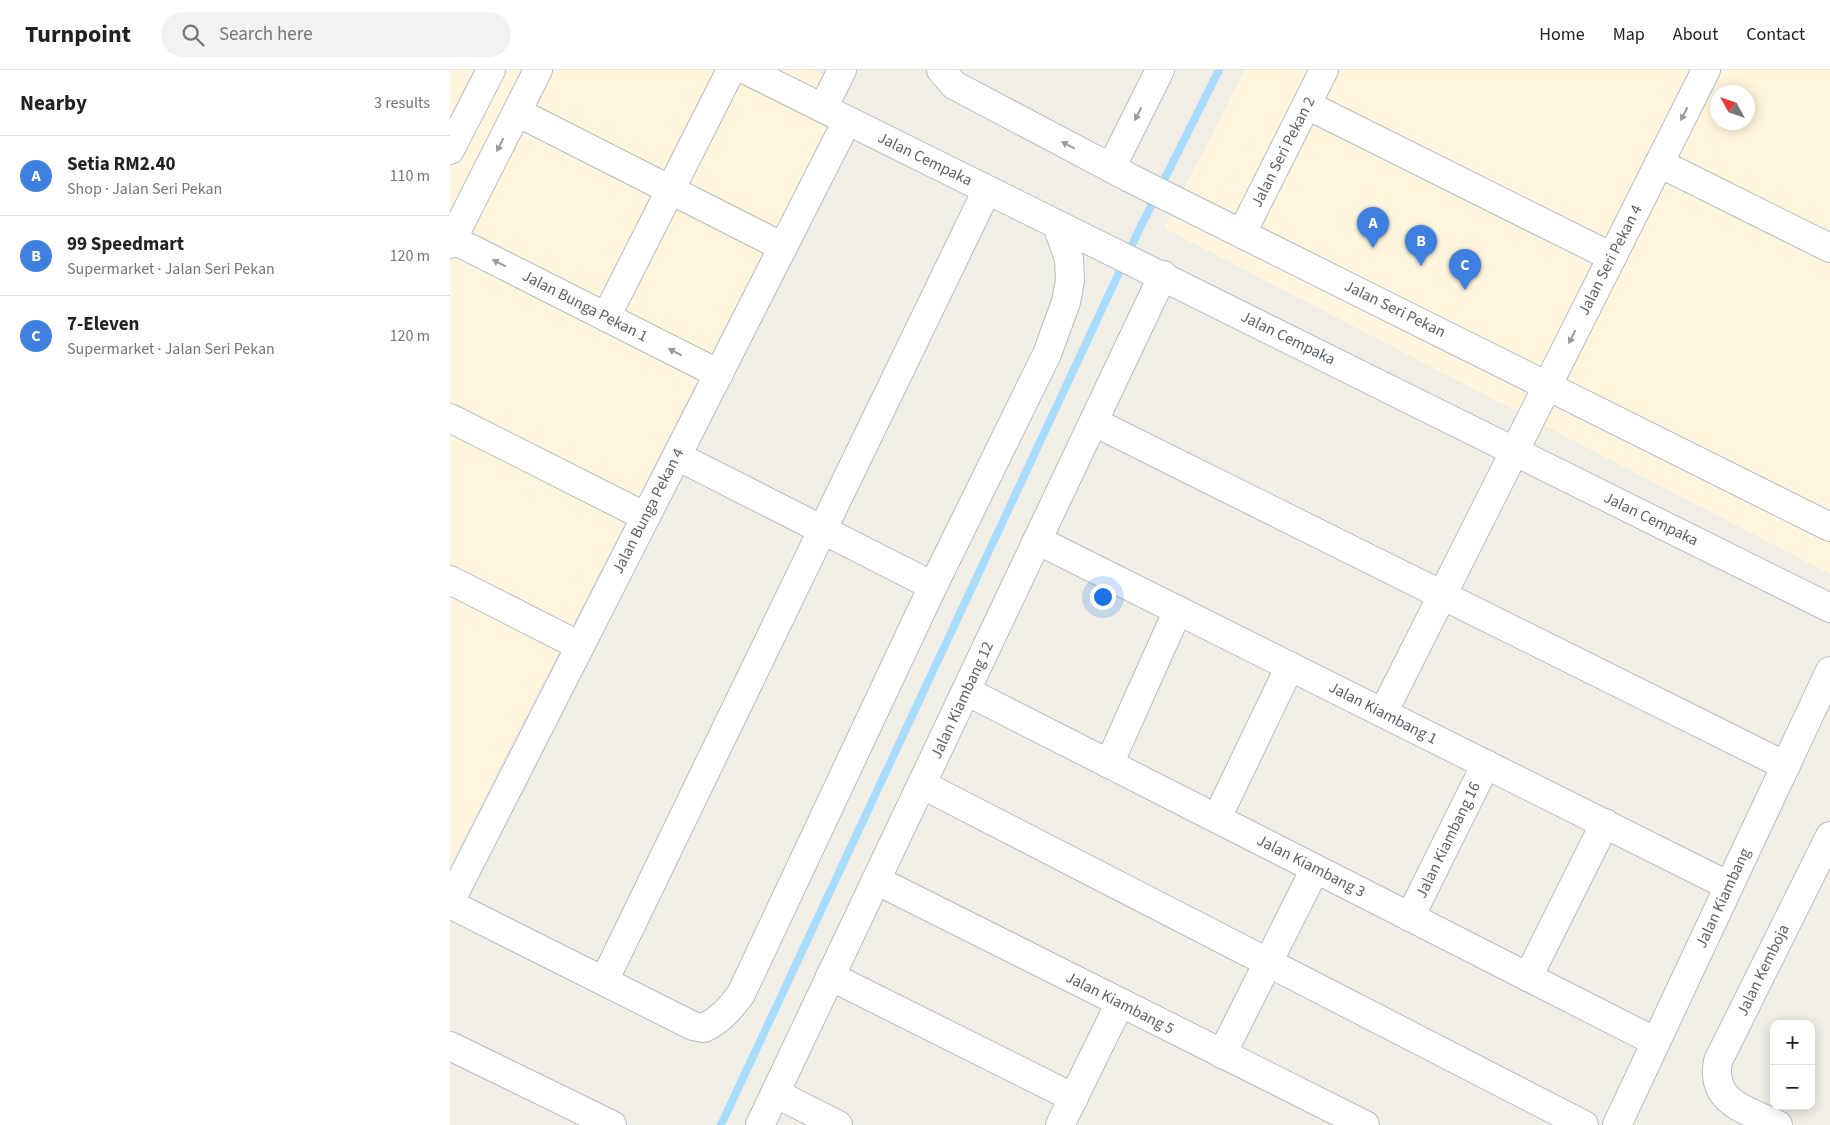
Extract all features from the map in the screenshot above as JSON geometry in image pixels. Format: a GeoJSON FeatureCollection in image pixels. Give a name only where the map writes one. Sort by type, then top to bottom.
{"type":"FeatureCollection","features":[{"type":"Feature","properties":{"kind":"street"},"geometry":{"type":"LineString","coordinates":[[450,150],[491,70]]}},
{"type":"Feature","properties":{"kind":"street"},"geometry":{"type":"LineString","coordinates":[[451,240],[538,70]]}},
{"type":"Feature","properties":{"kind":"street"},"geometry":{"type":"LineString","coordinates":[[606,317],[731,70]]}},
{"type":"Feature","properties":{"kind":"street","name":"Jalan Cempaka"},"geometry":{"type":"LineString","coordinates":[[746,70],[1090,242],[1163,275],[1830,608]]}},
{"type":"Feature","properties":{"kind":"street"},"geometry":{"type":"LineString","coordinates":[[823,108],[842,70]]}},
{"type":"Feature","properties":{"kind":"street","name":"Jalan Seri Pekan"},"geometry":{"type":"LineString","coordinates":[[940,70],[954,85],[1120,173],[1830,526]]}},
{"type":"Feature","properties":{"kind":"street"},"geometry":{"type":"LineString","coordinates":[[1120,173],[1160,70]]}},
{"type":"Feature","properties":{"kind":"street","name":"Jalan Seri Pekan 2"},"geometry":{"type":"LineString","coordinates":[[1242,234],[1324,70]]}},
{"type":"Feature","properties":{"kind":"street","name":"Jalan Seri Pekan 4"},"geometry":{"type":"LineString","coordinates":[[1383,712],[1706,70]]}},
{"type":"Feature","properties":{"kind":"street"},"geometry":{"type":"LineString","coordinates":[[1307,105],[1612,257]]}},
{"type":"Feature","properties":{"kind":"street"},"geometry":{"type":"LineString","coordinates":[[516,112],[783,247]]}},
{"type":"Feature","properties":{"kind":"street","name":"Jalan Bunga Pekan 4"},"geometry":{"type":"LineString","coordinates":[[450,903],[847,121]]}},
{"type":"Feature","properties":{"kind":"street"},"geometry":{"type":"LineString","coordinates":[[1659,163],[1830,248]]}},
{"type":"Feature","properties":{"kind":"street"},"geometry":{"type":"LineString","coordinates":[[604,981],[987,190]]}},
{"type":"Feature","properties":{"kind":"street"},"geometry":{"type":"LineString","coordinates":[[450,903],[693,1026],[704,1028],[717,1021],[730,1009],[741,994],[933,586],[1047,354],[1066,302],[1070,281],[1069,259],[1057,225]]}},
{"type":"Feature","properties":{"kind":"street","name":"Jalan Bunga Pekan 1"},"geometry":{"type":"LineString","coordinates":[[451,240],[719,374]]}},
{"type":"Feature","properties":{"kind":"street","name":"Jalan Kiambang 12"},"geometry":{"type":"LineString","coordinates":[[760,1125],[1163,275]]}},
{"type":"Feature","properties":{"kind":"street"},"geometry":{"type":"LineString","coordinates":[[450,418],[646,517]]}},
{"type":"Feature","properties":{"kind":"street"},"geometry":{"type":"LineString","coordinates":[[1094,422],[1786,766]]}},
{"type":"Feature","properties":{"kind":"street"},"geometry":{"type":"LineString","coordinates":[[677,456],[933,586]]}},
{"type":"Feature","properties":{"kind":"street","name":"Jalan Kiambang 1"},"geometry":{"type":"LineString","coordinates":[[1038,540],[1729,886]]}},
{"type":"Feature","properties":{"kind":"street"},"geometry":{"type":"LineString","coordinates":[[450,581],[580,646]]}},
{"type":"Feature","properties":{"kind":"street"},"geometry":{"type":"LineString","coordinates":[[1109,764],[1178,610]]}},
{"type":"Feature","properties":{"kind":"street"},"geometry":{"type":"LineString","coordinates":[[1216,818],[1290,666]]}},
{"type":"Feature","properties":{"kind":"street","name":"Jalan Kiambang"},"geometry":{"type":"LineString","coordinates":[[1617,1125],[1830,671]]}},
{"type":"Feature","properties":{"kind":"street","name":"Jalan Kiambang 3"},"geometry":{"type":"LineString","coordinates":[[966,691],[1656,1042]]}},
{"type":"Feature","properties":{"kind":"street","name":"Jalan Kiambang 16"},"geometry":{"type":"LineString","coordinates":[[1410,917],[1486,764]]}},
{"type":"Feature","properties":{"kind":"street"},"geometry":{"type":"LineString","coordinates":[[923,784],[1584,1125]]}},
{"type":"Feature","properties":{"kind":"street"},"geometry":{"type":"LineString","coordinates":[[1528,977],[1605,823]]}},
{"type":"Feature","properties":{"kind":"street","name":"Jalan Kemboja"},"geometry":{"type":"LineString","coordinates":[[1778,1125],[1732,1103],[1720,1092],[1715,1075],[1718,1061],[1830,836]]}},
{"type":"Feature","properties":{"kind":"street"},"geometry":{"type":"LineString","coordinates":[[1222,1054],[1316,869]]}},
{"type":"Feature","properties":{"kind":"street","name":"Jalan Kiambang 5"},"geometry":{"type":"LineString","coordinates":[[876,880],[1222,1054],[1322,1116],[1365,1125]]}},
{"type":"Feature","properties":{"kind":"street"},"geometry":{"type":"LineString","coordinates":[[830,976],[1074,1098]]}},
{"type":"Feature","properties":{"kind":"street"},"geometry":{"type":"LineString","coordinates":[[1060,1125],[1120,1003]]}},
{"type":"Feature","properties":{"kind":"street"},"geometry":{"type":"LineString","coordinates":[[450,1046],[612,1125]]}},
{"type":"Feature","properties":{"kind":"street"},"geometry":{"type":"LineString","coordinates":[[775,1093],[838,1125]]}},
{"type":"Feature","properties":{"kind":"shaded area"},"geometry":{"type":"Polygon","coordinates":[[[450,70],[814,70],[848,87],[450,864],[450,70]]]}},
{"type":"Feature","properties":{"kind":"shaded area"},"geometry":{"type":"Polygon","coordinates":[[[1245,70],[1830,70],[1830,574],[1164,228],[1245,70]]]}},
{"type":"Feature","properties":{"kind":"waterway"},"geometry":{"type":"LineString","coordinates":[[721,1125],[1138,232],[1219,70]]}},
{"type":"Feature","properties":{"kind":"place","name":"Setia RM2.40"},"geometry":{"type":"Point","coordinates":[1373,248]}},
{"type":"Feature","properties":{"kind":"place","name":"99 Speedmart"},"geometry":{"type":"Point","coordinates":[1421,266]}},
{"type":"Feature","properties":{"kind":"place","name":"7-Eleven"},"geometry":{"type":"Point","coordinates":[1465,290]}}]}
